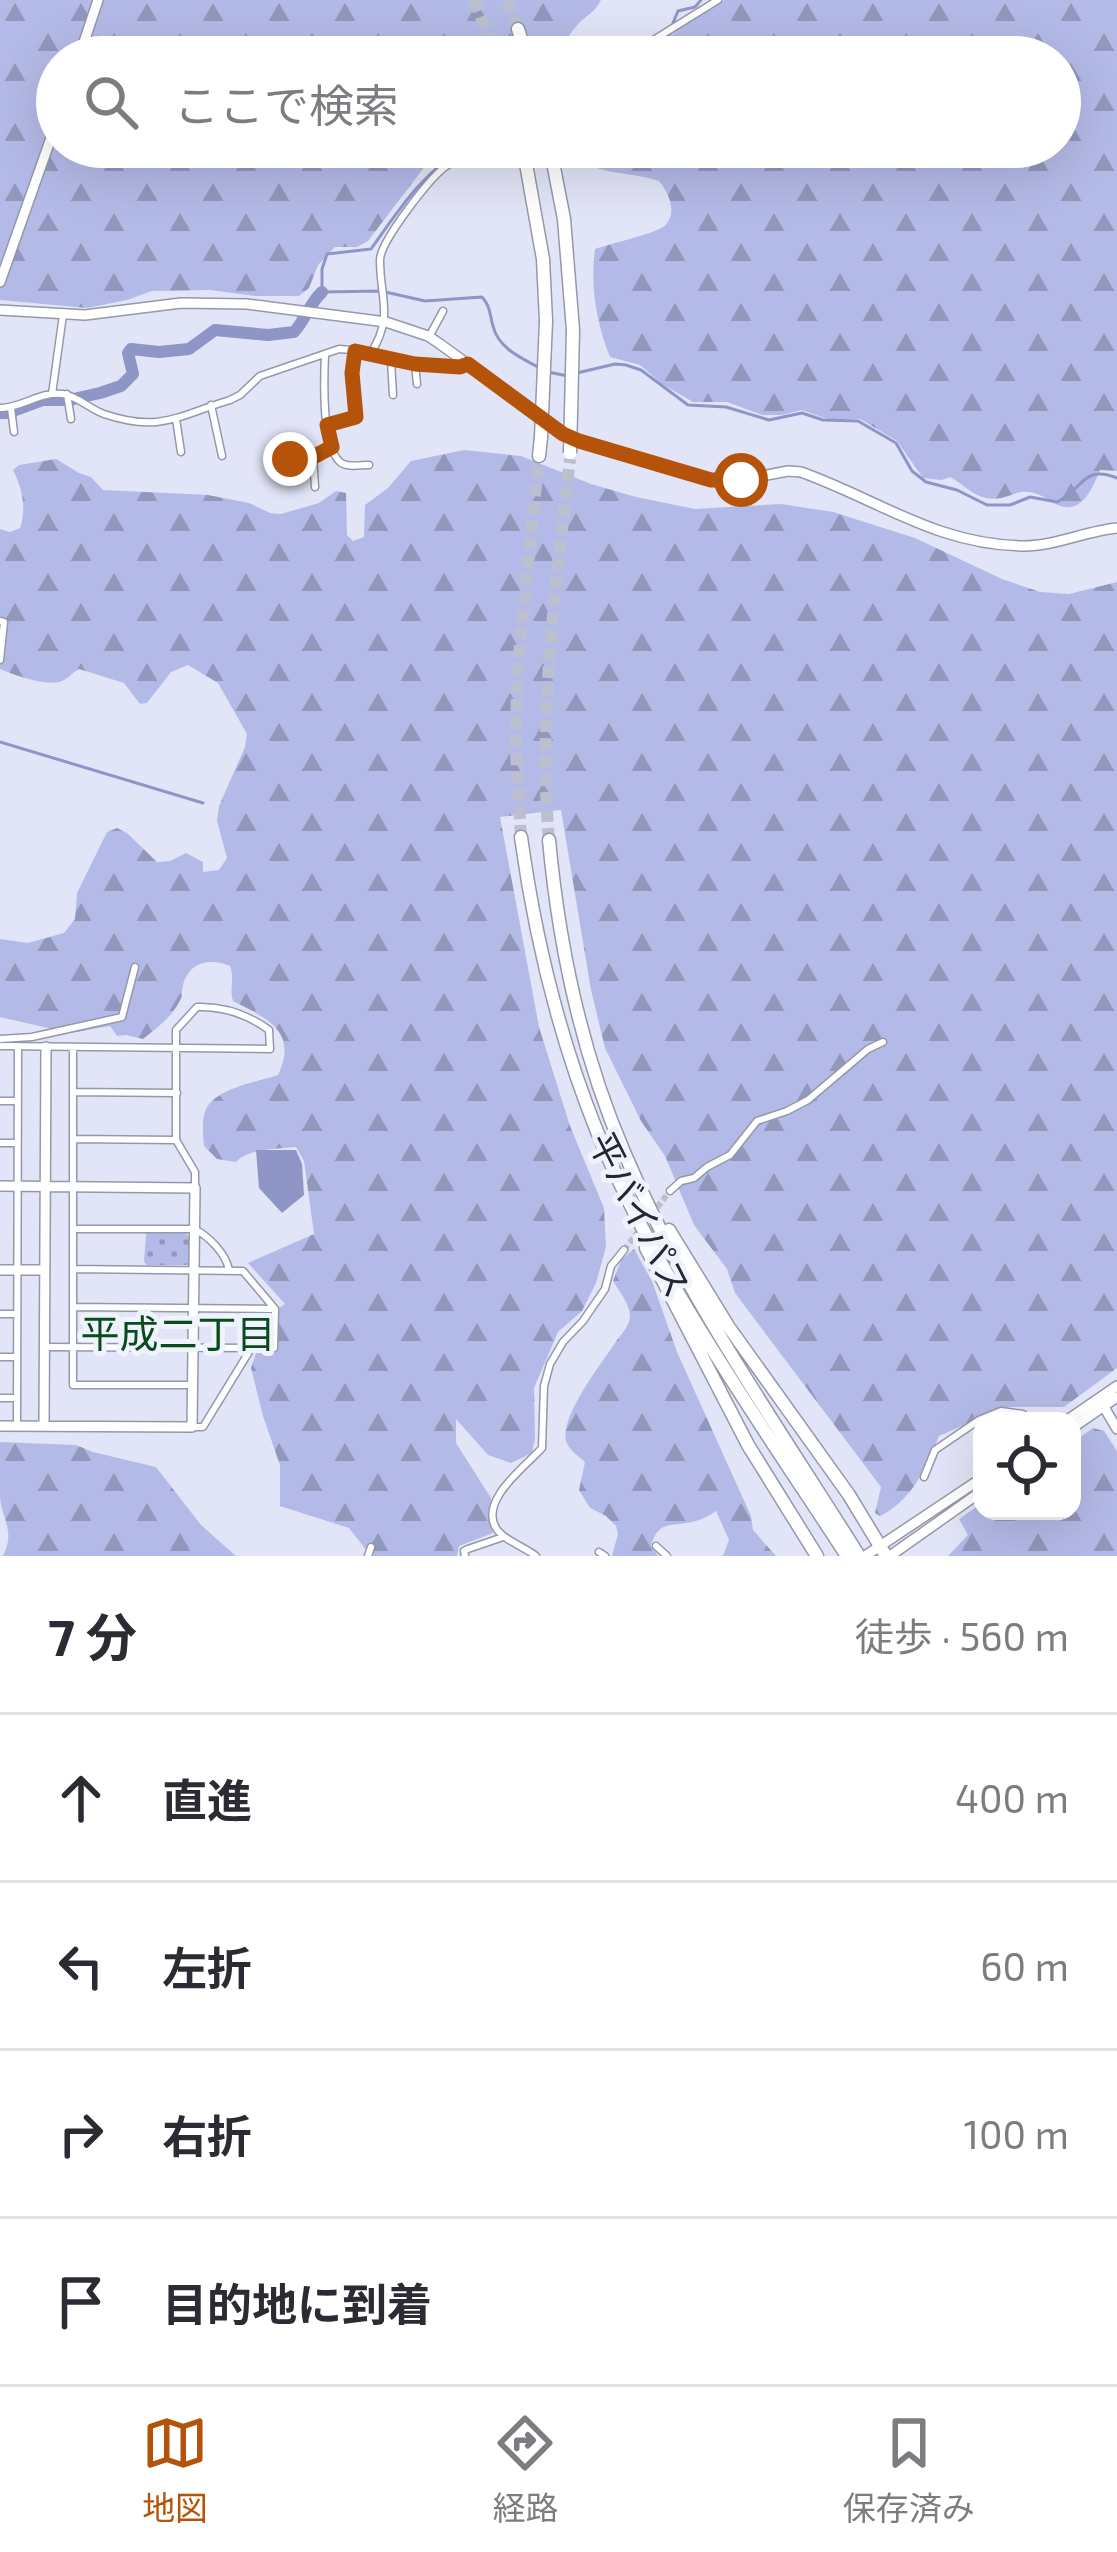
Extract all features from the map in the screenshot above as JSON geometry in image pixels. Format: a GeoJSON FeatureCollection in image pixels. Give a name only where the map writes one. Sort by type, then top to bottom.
{"type":"FeatureCollection","features":[{"type":"Feature","properties":{"kind":"highway"},"geometry":{"type":"LineString","coordinates":[[528,168],[543,259],[546,321],[539,456]]}},
{"type":"Feature","properties":{"kind":"highway"},"geometry":{"type":"LineString","coordinates":[[555,168],[573,330],[570,456]]}},
{"type":"Feature","properties":{"kind":"highway","name":"平バイパス"},"geometry":{"type":"LineString","coordinates":[[521,837],[537,938],[562,1032],[598,1134],[657,1252],[721,1359],[854,1554]]}},
{"type":"Feature","properties":{"kind":"highway","name":"平バイパス"},"geometry":{"type":"LineString","coordinates":[[549,840],[554,901],[568,973],[612,1123],[701,1306],[854,1554]]}},
{"type":"Feature","properties":{"kind":"highway"},"geometry":{"type":"LineString","coordinates":[[562,1032],[613,1181],[748,1445],[817,1556]]}},
{"type":"Feature","properties":{"kind":"highway"},"geometry":{"type":"LineString","coordinates":[[612,1123],[693,1271],[886,1553]]}},
{"type":"Feature","properties":{"kind":"street"},"geometry":{"type":"LineString","coordinates":[[86,36],[98,0]]}},
{"type":"Feature","properties":{"kind":"street"},"geometry":{"type":"LineString","coordinates":[[660,36],[718,0]]}},
{"type":"Feature","properties":{"kind":"street"},"geometry":{"type":"LineString","coordinates":[[0,283],[41,168]]}},
{"type":"Feature","properties":{"kind":"street"},"geometry":{"type":"LineString","coordinates":[[371,353],[385,322],[380,257],[384,242],[444,168]]}},
{"type":"Feature","properties":{"kind":"street"},"geometry":{"type":"LineString","coordinates":[[0,310],[116,314],[198,302],[385,322],[430,337],[563,434],[711,480],[801,472],[951,537],[1003,544],[1036,545],[1117,528]]}},
{"type":"Feature","properties":{"kind":"street"},"geometry":{"type":"LineString","coordinates":[[430,337],[443,311]]}},
{"type":"Feature","properties":{"kind":"street"},"geometry":{"type":"LineString","coordinates":[[52,394],[64,315]]}},
{"type":"Feature","properties":{"kind":"street"},"geometry":{"type":"LineString","coordinates":[[0,409],[67,394],[93,409],[142,423],[160,423],[240,395],[260,376],[339,350],[415,364],[468,364]]}},
{"type":"Feature","properties":{"kind":"street"},"geometry":{"type":"LineString","coordinates":[[327,425],[356,417],[355,351]]}},
{"type":"Feature","properties":{"kind":"street"},"geometry":{"type":"LineString","coordinates":[[325,354],[324,399],[332,447],[342,464],[369,465]]}},
{"type":"Feature","properties":{"kind":"street"},"geometry":{"type":"LineString","coordinates":[[392,361],[392,395]]}},
{"type":"Feature","properties":{"kind":"street"},"geometry":{"type":"LineString","coordinates":[[415,364],[417,384]]}},
{"type":"Feature","properties":{"kind":"street"},"geometry":{"type":"LineString","coordinates":[[67,394],[71,419]]}},
{"type":"Feature","properties":{"kind":"street"},"geometry":{"type":"LineString","coordinates":[[211,405],[222,456]]}},
{"type":"Feature","properties":{"kind":"street"},"geometry":{"type":"LineString","coordinates":[[11,408],[14,432]]}},
{"type":"Feature","properties":{"kind":"street"},"geometry":{"type":"LineString","coordinates":[[93,409],[94,419]]}},
{"type":"Feature","properties":{"kind":"street"},"geometry":{"type":"LineString","coordinates":[[176,418],[182,452]]}},
{"type":"Feature","properties":{"kind":"street"},"geometry":{"type":"LineString","coordinates":[[291,462],[292,452],[315,456],[332,447]]}},
{"type":"Feature","properties":{"kind":"street"},"geometry":{"type":"LineString","coordinates":[[315,456],[315,487]]}},
{"type":"Feature","properties":{"kind":"street"},"geometry":{"type":"LineString","coordinates":[[0,621],[4,622],[0,660]]}},
{"type":"Feature","properties":{"kind":"street"},"geometry":{"type":"LineString","coordinates":[[0,1043],[122,1017],[135,967]]}},
{"type":"Feature","properties":{"kind":"street"},"geometry":{"type":"LineString","coordinates":[[0,1043],[73,1048],[176,1047],[270,1049],[269,1030],[226,1009],[197,1007],[176,1030],[176,1047],[177,1093],[176,1140],[196,1172],[192,1427]]}},
{"type":"Feature","properties":{"kind":"street"},"geometry":{"type":"LineString","coordinates":[[670,1191],[730,1155],[757,1121],[814,1096],[868,1049],[884,1042]]}},
{"type":"Feature","properties":{"kind":"street"},"geometry":{"type":"LineString","coordinates":[[17,1426],[18,1046]]}},
{"type":"Feature","properties":{"kind":"street"},"geometry":{"type":"LineString","coordinates":[[44,1426],[46,1047]]}},
{"type":"Feature","properties":{"kind":"street"},"geometry":{"type":"LineString","coordinates":[[73,1048],[73,1385],[193,1385]]}},
{"type":"Feature","properties":{"kind":"street"},"geometry":{"type":"LineString","coordinates":[[73,1092],[177,1093]]}},
{"type":"Feature","properties":{"kind":"street"},"geometry":{"type":"LineString","coordinates":[[0,1101],[18,1101]]}},
{"type":"Feature","properties":{"kind":"street"},"geometry":{"type":"LineString","coordinates":[[73,1139],[176,1140]]}},
{"type":"Feature","properties":{"kind":"street"},"geometry":{"type":"LineString","coordinates":[[0,1143],[17,1143]]}},
{"type":"Feature","properties":{"kind":"street"},"geometry":{"type":"LineString","coordinates":[[0,1186],[195,1188]]}},
{"type":"Feature","properties":{"kind":"street"},"geometry":{"type":"LineString","coordinates":[[73,1229],[194,1229],[227,1259],[229,1270]]}},
{"type":"Feature","properties":{"kind":"street"},"geometry":{"type":"LineString","coordinates":[[536,1556],[495,1527],[496,1501],[509,1478],[542,1448],[544,1386],[550,1364],[583,1322],[624,1250]]}},
{"type":"Feature","properties":{"kind":"street"},"geometry":{"type":"LineString","coordinates":[[45,1347],[274,1348],[275,1309],[247,1273],[73,1269]]}},
{"type":"Feature","properties":{"kind":"street"},"geometry":{"type":"LineString","coordinates":[[0,1270],[45,1270]]}},
{"type":"Feature","properties":{"kind":"street"},"geometry":{"type":"LineString","coordinates":[[73,1307],[275,1309]]}},
{"type":"Feature","properties":{"kind":"street"},"geometry":{"type":"LineString","coordinates":[[0,1314],[16,1314]]}},
{"type":"Feature","properties":{"kind":"street"},"geometry":{"type":"LineString","coordinates":[[0,1426],[203,1427],[252,1347]]}},
{"type":"Feature","properties":{"kind":"street"},"geometry":{"type":"LineString","coordinates":[[0,1357],[16,1357]]}},
{"type":"Feature","properties":{"kind":"street"},"geometry":{"type":"LineString","coordinates":[[1081,1421],[1117,1386]]}},
{"type":"Feature","properties":{"kind":"street"},"geometry":{"type":"LineString","coordinates":[[1081,1413],[1117,1397]]}},
{"type":"Feature","properties":{"kind":"street"},"geometry":{"type":"LineString","coordinates":[[0,1398],[16,1398]]}},
{"type":"Feature","properties":{"kind":"street"},"geometry":{"type":"LineString","coordinates":[[1101,1402],[1117,1429]]}},
{"type":"Feature","properties":{"kind":"street"},"geometry":{"type":"LineString","coordinates":[[924,1477],[935,1450],[973,1424]]}},
{"type":"Feature","properties":{"kind":"street"},"geometry":{"type":"LineString","coordinates":[[886,1553],[973,1485]]}},
{"type":"Feature","properties":{"kind":"street"},"geometry":{"type":"LineString","coordinates":[[854,1554],[886,1553],[973,1498]]}},
{"type":"Feature","properties":{"kind":"street"},"geometry":{"type":"LineString","coordinates":[[465,1556],[464,1551],[480,1551],[506,1537]]}},
{"type":"Feature","properties":{"kind":"street"},"geometry":{"type":"LineString","coordinates":[[368,1556],[371,1546]]}},
{"type":"Feature","properties":{"kind":"street"},"geometry":{"type":"LineString","coordinates":[[656,1546],[667,1556]]}},
{"type":"Feature","properties":{"kind":"green space"},"geometry":{"type":"Polygon","coordinates":[[[0,0],[601,0],[569,36],[36,36],[36,168],[424,168],[368,241],[357,247],[335,247],[299,296],[152,291],[87,308],[0,300],[0,0]]]}},
{"type":"Feature","properties":{"kind":"green space"},"geometry":{"type":"Polygon","coordinates":[[[724,0],[1117,0],[1117,471],[1100,470],[1089,493],[1071,507],[1028,492],[985,498],[950,477],[923,478],[897,441],[860,419],[827,419],[802,410],[762,415],[727,402],[693,402],[640,365],[610,357],[595,303],[595,249],[663,227],[671,216],[671,204],[659,181],[598,168],[1081,168],[1081,36],[670,36],[724,0]]]}},
{"type":"Feature","properties":{"kind":"green space"},"geometry":{"type":"Polygon","coordinates":[[[464,450],[521,456],[591,484],[695,509],[781,504],[833,512],[915,538],[1040,592],[1069,594],[1117,582],[1117,1368],[1064,1407],[973,1412],[973,1421],[939,1436],[910,1492],[880,1516],[875,1513],[881,1487],[735,1293],[727,1269],[694,1225],[665,1156],[641,1121],[605,1048],[561,810],[500,817],[539,1027],[570,1126],[604,1208],[606,1247],[582,1311],[558,1332],[534,1388],[532,1453],[511,1463],[488,1455],[456,1419],[456,1443],[491,1498],[493,1533],[459,1546],[457,1556],[371,1556],[349,1528],[280,1506],[280,1465],[251,1368],[269,1315],[285,1304],[248,1263],[314,1234],[304,1161],[296,1147],[256,1152],[236,1162],[217,1159],[204,1146],[204,1116],[213,1100],[278,1075],[283,1060],[282,1037],[276,1028],[233,1001],[230,966],[208,962],[190,971],[175,1009],[143,1039],[117,1036],[110,1026],[70,1033],[0,1017],[0,939],[28,943],[64,933],[75,919],[77,893],[107,832],[117,828],[127,833],[157,862],[186,853],[203,862],[203,872],[219,870],[227,858],[217,821],[219,806],[247,734],[218,683],[188,665],[171,672],[147,703],[140,704],[124,683],[79,669],[62,681],[48,682],[0,669],[0,529],[20,528],[23,513],[13,470],[56,459],[91,477],[103,490],[208,495],[281,514],[319,503],[336,491],[346,493],[347,535],[353,541],[364,537],[365,505],[388,488],[411,461],[464,450]]]}},
{"type":"Feature","properties":{"kind":"green space"},"geometry":{"type":"Polygon","coordinates":[[[146,1233],[186,1233],[190,1262],[147,1265],[146,1233]]]}},
{"type":"Feature","properties":{"kind":"green space"},"geometry":{"type":"Polygon","coordinates":[[[634,1249],[652,1281],[753,1530],[776,1556],[723,1556],[729,1540],[716,1511],[658,1531],[651,1546],[658,1556],[612,1556],[616,1526],[590,1508],[579,1490],[585,1462],[567,1444],[566,1430],[584,1389],[629,1322],[628,1306],[613,1281],[621,1260],[634,1249]]]}},
{"type":"Feature","properties":{"kind":"green space"},"geometry":{"type":"Polygon","coordinates":[[[1093,1428],[1104,1431],[1117,1451],[1117,1556],[948,1556],[968,1535],[959,1519],[973,1509],[973,1520],[1081,1520],[1081,1437],[1093,1428]]]}},
{"type":"Feature","properties":{"kind":"green space"},"geometry":{"type":"Polygon","coordinates":[[[0,1442],[76,1445],[156,1467],[201,1525],[236,1556],[3,1556],[8,1532],[0,1496],[0,1442]]]}},
{"type":"Feature","properties":{"kind":"shaded area"},"geometry":{"type":"Polygon","coordinates":[[[256,1150],[296,1150],[302,1164],[304,1195],[282,1213],[259,1188],[256,1150]]]}},
{"type":"Feature","properties":{"kind":"waterway"},"geometry":{"type":"LineString","coordinates":[[673,23],[678,11],[695,7],[701,0]]}},
{"type":"Feature","properties":{"kind":"waterway"},"geometry":{"type":"LineString","coordinates":[[438,168],[371,249],[327,254],[322,292],[381,291],[425,301],[482,297],[500,340],[540,368]]}},
{"type":"Feature","properties":{"kind":"waterway"},"geometry":{"type":"LineString","coordinates":[[0,413],[121,386],[133,374],[131,349],[189,349],[215,330],[268,335],[294,332],[322,292]]}},
{"type":"Feature","properties":{"kind":"waterway"},"geometry":{"type":"LineString","coordinates":[[577,373],[626,365],[641,370],[688,405],[726,407],[769,420],[802,413],[823,420],[858,421],[896,443],[912,471],[926,482],[987,505],[1010,505],[1030,497],[1057,502],[1090,476],[1117,478]]}},
{"type":"Feature","properties":{"kind":"waterway"},"geometry":{"type":"LineString","coordinates":[[548,372],[568,376]]}},
{"type":"Feature","properties":{"kind":"waterway"},"geometry":{"type":"LineString","coordinates":[[0,742],[203,803]]}},
{"type":"Feature","properties":{"kind":"tunnel"},"geometry":{"type":"LineString","coordinates":[[474,0],[489,36]]}},
{"type":"Feature","properties":{"kind":"tunnel"},"geometry":{"type":"LineString","coordinates":[[507,0],[518,29]]}},
{"type":"Feature","properties":{"kind":"tunnel"},"geometry":{"type":"LineString","coordinates":[[521,837],[517,673],[539,456]]}},
{"type":"Feature","properties":{"kind":"tunnel"},"geometry":{"type":"LineString","coordinates":[[549,840],[547,697],[570,459]]}},
{"type":"Feature","properties":{"kind":"tunnel"},"geometry":{"type":"LineString","coordinates":[[624,1250],[670,1191]]}},
{"type":"Feature","properties":{"kind":"district","name":"平成二丁目"},"geometry":{"type":"Point","coordinates":[178,1332]}},
{"type":"Feature","properties":{"kind":"route"},"geometry":{"type":"LineString","coordinates":[[290,459],[293,451],[315,456],[332,447],[327,425],[356,417],[355,351],[365,351],[415,364],[468,364],[579,441],[711,480],[741,480]]}}]}
